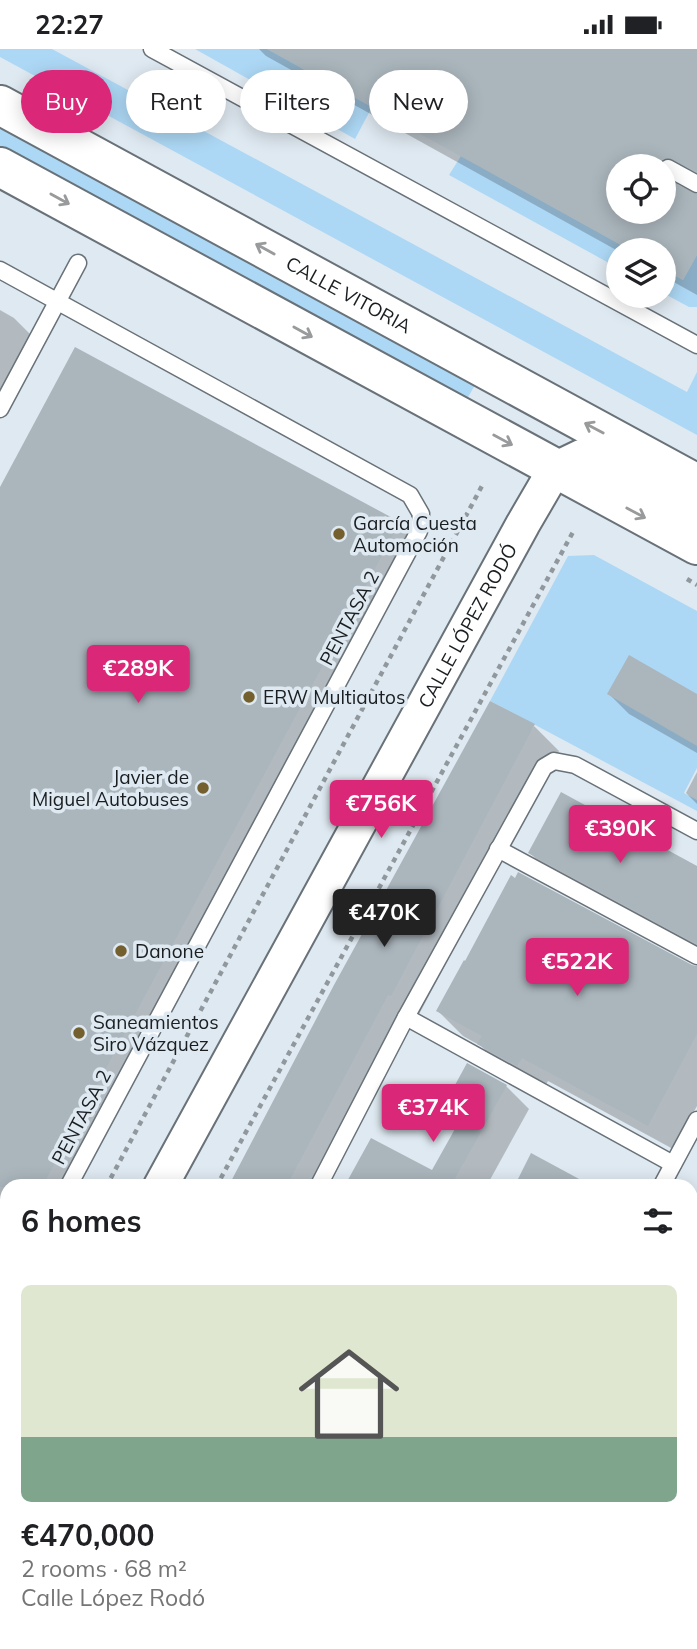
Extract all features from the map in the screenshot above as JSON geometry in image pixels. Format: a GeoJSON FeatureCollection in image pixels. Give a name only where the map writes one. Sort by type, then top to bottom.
{"type":"FeatureCollection","features":[{"type":"Feature","properties":{"kind":"highway","name":"CALLE VITORIA"},"geometry":{"type":"LineString","coordinates":[[0,105],[697,484]]}},
{"type":"Feature","properties":{"kind":"highway"},"geometry":{"type":"LineString","coordinates":[[0,167],[697,545]]}},
{"type":"Feature","properties":{"kind":"highway"},"geometry":{"type":"LineString","coordinates":[[515,385],[536,416],[555,468]]}},
{"type":"Feature","properties":{"kind":"street"},"geometry":{"type":"LineString","coordinates":[[555,468],[582,456],[605,461],[697,510]]}},
{"type":"Feature","properties":{"kind":"street","name":"CALLE LÓPEZ RODÓ"},"geometry":{"type":"LineString","coordinates":[[164,1179],[555,468]]}},
{"type":"Feature","properties":{"kind":"lane"},"geometry":{"type":"LineString","coordinates":[[152,49],[697,345]]}},
{"type":"Feature","properties":{"kind":"lane"},"geometry":{"type":"LineString","coordinates":[[676,172],[697,184]]}},
{"type":"Feature","properties":{"kind":"lane"},"geometry":{"type":"LineString","coordinates":[[0,409],[78,263]]}},
{"type":"Feature","properties":{"kind":"lane","name":"PENTASA 2"},"geometry":{"type":"LineString","coordinates":[[0,270],[410,495],[421,514],[419,531],[72,1179]]}},
{"type":"Feature","properties":{"kind":"lane"},"geometry":{"type":"LineString","coordinates":[[322,1179],[406,1017],[544,767],[554,761],[575,765],[697,831]]}},
{"type":"Feature","properties":{"kind":"lane"},"geometry":{"type":"LineString","coordinates":[[498,849],[697,955]]}},
{"type":"Feature","properties":{"kind":"lane"},"geometry":{"type":"LineString","coordinates":[[406,1017],[673,1164]]}},
{"type":"Feature","properties":{"kind":"lane"},"geometry":{"type":"LineString","coordinates":[[665,1179],[697,1120]]}},
{"type":"Feature","properties":{"kind":"path"},"geometry":{"type":"LineString","coordinates":[[110,1179],[483,484]]}},
{"type":"Feature","properties":{"kind":"path"},"geometry":{"type":"LineString","coordinates":[[220,1179],[573,532]]}},
{"type":"Feature","properties":{"kind":"shaded area"},"geometry":{"type":"Polygon","coordinates":[[[0,49],[52,49],[91,70],[24,70],[0,57],[0,49]]]}},
{"type":"Feature","properties":{"kind":"shaded area"},"geometry":{"type":"Polygon","coordinates":[[[195,49],[267,49],[305,70],[240,70],[240,74],[195,49]]]}},
{"type":"Feature","properties":{"kind":"shaded area"},"geometry":{"type":"Polygon","coordinates":[[[112,81],[126,89],[126,125],[112,118],[112,81]]]}},
{"type":"Feature","properties":{"kind":"shaded area"},"geometry":{"type":"Polygon","coordinates":[[[355,98],[369,105],[369,113],[355,139],[344,133],[355,133],[355,98]]]}},
{"type":"Feature","properties":{"kind":"shaded area"},"geometry":{"type":"Polygon","coordinates":[[[0,126],[475,385],[467,399],[0,146],[0,126]]]}},
{"type":"Feature","properties":{"kind":"shaded area"},"geometry":{"type":"Polygon","coordinates":[[[140,133],[208,133],[687,392],[697,372],[697,435],[140,133]]]}},
{"type":"Feature","properties":{"kind":"shaded area"},"geometry":{"type":"Polygon","coordinates":[[[461,156],[608,238],[606,238],[606,261],[449,175],[461,156]]]}},
{"type":"Feature","properties":{"kind":"shaded area"},"geometry":{"type":"Polygon","coordinates":[[[697,255],[697,307],[689,307],[676,300],[676,276],[683,280],[697,255]]]}},
{"type":"Feature","properties":{"kind":"shaded area"},"geometry":{"type":"Polygon","coordinates":[[[594,555],[697,611],[697,768],[684,793],[697,800],[697,811],[490,701],[568,556],[594,555]]]}},
{"type":"Feature","properties":{"kind":"building"},"geometry":{"type":"Polygon","coordinates":[[[267,49],[697,49],[697,172],[676,162],[676,154],[606,154],[606,224],[676,224],[676,184],[697,194],[697,255],[683,280],[676,276],[676,238],[608,238],[419,133],[468,133],[468,70],[369,70],[369,105],[355,98],[355,70],[305,70],[267,49]]]}},
{"type":"Feature","properties":{"kind":"building"},"geometry":{"type":"Polygon","coordinates":[[[75,347],[400,522],[46,1179],[0,1179],[0,487],[75,347]]]}},
{"type":"Feature","properties":{"kind":"building"},"geometry":{"type":"Polygon","coordinates":[[[629,655],[697,694],[697,746],[607,694],[629,655]]]}},
{"type":"Feature","properties":{"kind":"building"},"geometry":{"type":"Polygon","coordinates":[[[490,701],[535,724],[290,1179],[232,1179],[334,985],[490,701]]]}},
{"type":"Feature","properties":{"kind":"building"},"geometry":{"type":"Polygon","coordinates":[[[561,792],[697,866],[697,944],[528,853],[561,792]]]}},
{"type":"Feature","properties":{"kind":"building"},"geometry":{"type":"Polygon","coordinates":[[[518,872],[697,966],[697,1034],[648,1126],[522,1058],[517,1066],[477,1044],[482,1036],[436,1011],[511,875],[515,878],[518,872]]]}},
{"type":"Feature","properties":{"kind":"building"},"geometry":{"type":"Polygon","coordinates":[[[467,1063],[507,1085],[455,1179],[348,1179],[371,1138],[432,1170],[474,1095],[455,1085],[467,1063]]]}},
{"type":"Feature","properties":{"kind":"building"},"geometry":{"type":"Polygon","coordinates":[[[531,1153],[579,1179],[518,1179],[531,1153]]]}},
{"type":"Feature","properties":{"kind":"place","name":"García Cuesta Automoción"},"geometry":{"type":"Point","coordinates":[339,534]}},
{"type":"Feature","properties":{"kind":"place","name":"ERW Multiautos"},"geometry":{"type":"Point","coordinates":[249,697]}},
{"type":"Feature","properties":{"kind":"place","name":"Javier de Miguel Autobuses"},"geometry":{"type":"Point","coordinates":[203,788]}},
{"type":"Feature","properties":{"kind":"place","name":"Danone"},"geometry":{"type":"Point","coordinates":[121,951]}},
{"type":"Feature","properties":{"kind":"place","name":"Saneamientos Siro Vázquez"},"geometry":{"type":"Point","coordinates":[79,1033]}}]}
